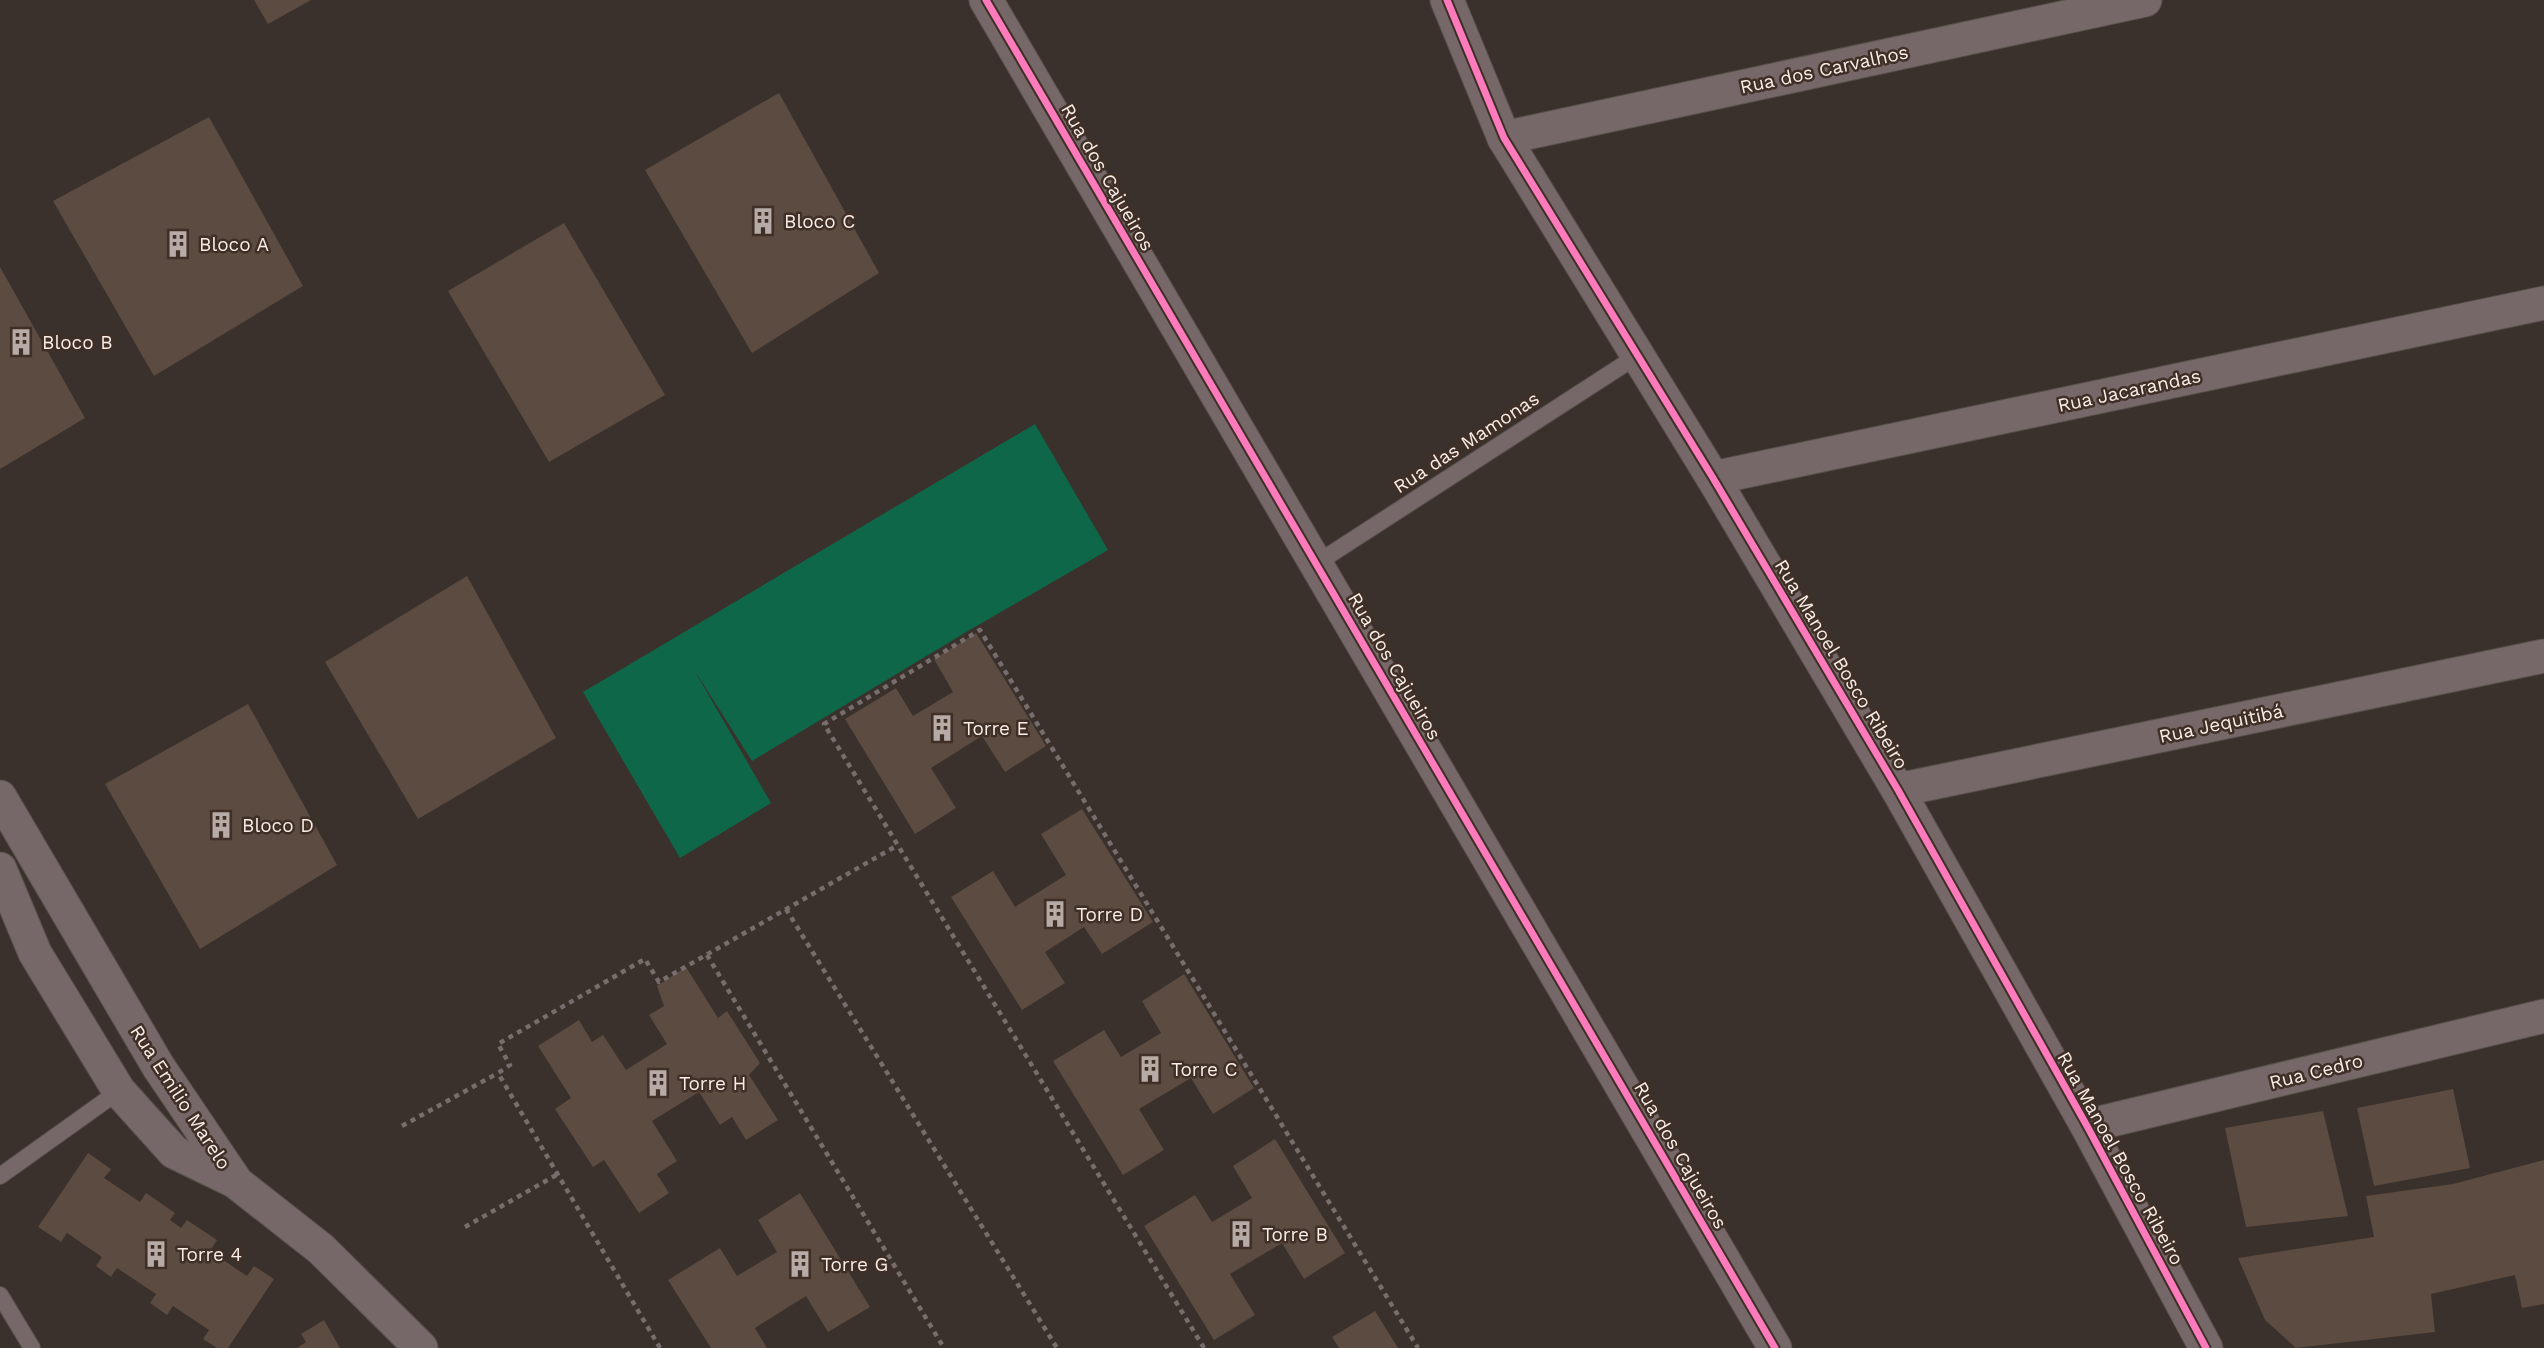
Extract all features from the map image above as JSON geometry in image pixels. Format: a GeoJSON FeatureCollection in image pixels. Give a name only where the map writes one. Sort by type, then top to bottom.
{"type":"FeatureCollection","features":[{"type":"Feature","properties":{"kind":"street","name":"Rua dos Cajueiros"},"geometry":{"type":"LineString","coordinates":[[986,0],[1775,1348]]}},
{"type":"Feature","properties":{"kind":"street","name":"Rua Manoel Bosco Ribeiro"},"geometry":{"type":"LineString","coordinates":[[1447,0],[1504,138],[1713,478],[1898,790],[2087,1126],[2206,1348]]}},
{"type":"Feature","properties":{"kind":"street","name":"Rua dos Carvalhos"},"geometry":{"type":"LineString","coordinates":[[1504,138],[2144,0]]}},
{"type":"Feature","properties":{"kind":"street","name":"Rua Jacarandas"},"geometry":{"type":"LineString","coordinates":[[1713,478],[2544,303]]}},
{"type":"Feature","properties":{"kind":"street","name":"Rua Jequitibá"},"geometry":{"type":"LineString","coordinates":[[1898,790],[2544,656]]}},
{"type":"Feature","properties":{"kind":"street","name":"Rua Emilio Marelo"},"geometry":{"type":"LineString","coordinates":[[0,797],[158,1066],[237,1182],[321,1249],[421,1348]]}},
{"type":"Feature","properties":{"kind":"street"},"geometry":{"type":"LineString","coordinates":[[0,869],[35,953],[119,1091],[174,1152],[237,1182]]}},
{"type":"Feature","properties":{"kind":"street"},"geometry":{"type":"LineString","coordinates":[[35,953],[79,930]]}},
{"type":"Feature","properties":{"kind":"street","name":"Rua Cedro"},"geometry":{"type":"LineString","coordinates":[[2087,1126],[2544,1016]]}},
{"type":"Feature","properties":{"kind":"street"},"geometry":{"type":"LineString","coordinates":[[119,1091],[158,1066]]}},
{"type":"Feature","properties":{"kind":"lane","name":"Rua das Mamonas"},"geometry":{"type":"LineString","coordinates":[[1317,563],[1637,356]]}},
{"type":"Feature","properties":{"kind":"lane"},"geometry":{"type":"LineString","coordinates":[[0,1175],[119,1091]]}},
{"type":"Feature","properties":{"kind":"lane"},"geometry":{"type":"LineString","coordinates":[[0,1295],[32,1348]]}},
{"type":"Feature","properties":{"kind":"path"},"geometry":{"type":"LineString","coordinates":[[1204,1348],[824,724],[980,629],[1418,1348]]}},
{"type":"Feature","properties":{"kind":"path"},"geometry":{"type":"LineString","coordinates":[[402,1126],[510,1065],[498,1044],[645,959],[659,982],[898,845]]}},
{"type":"Feature","properties":{"kind":"path"},"geometry":{"type":"LineString","coordinates":[[786,909],[1057,1348]]}},
{"type":"Feature","properties":{"kind":"path"},"geometry":{"type":"LineString","coordinates":[[707,955],[944,1348]]}},
{"type":"Feature","properties":{"kind":"path"},"geometry":{"type":"LineString","coordinates":[[498,1073],[660,1348]]}},
{"type":"Feature","properties":{"kind":"path"},"geometry":{"type":"LineString","coordinates":[[466,1227],[558,1174]]}},
{"type":"Feature","properties":{"kind":"green space"},"geometry":{"type":"Polygon","coordinates":[[[1035,424],[1108,550],[752,761],[693,668],[771,803],[680,858],[583,692],[1035,424]]]}},
{"type":"Feature","properties":{"kind":"building"},"geometry":{"type":"Polygon","coordinates":[[[254,0],[311,0],[268,24],[254,0]]]}},
{"type":"Feature","properties":{"kind":"building","name":"Bloco C"},"geometry":{"type":"Polygon","coordinates":[[[779,93],[879,273],[752,353],[645,170],[779,93]]]}},
{"type":"Feature","properties":{"kind":"building","name":"Bloco A"},"geometry":{"type":"Polygon","coordinates":[[[209,117],[303,286],[154,376],[53,201],[209,117]]]}},
{"type":"Feature","properties":{"kind":"building"},"geometry":{"type":"Polygon","coordinates":[[[564,223],[665,395],[549,462],[448,291],[564,223]]]}},
{"type":"Feature","properties":{"kind":"building","name":"Bloco B"},"geometry":{"type":"Polygon","coordinates":[[[0,267],[85,418],[0,469],[0,267]]]}},
{"type":"Feature","properties":{"kind":"building"},"geometry":{"type":"Polygon","coordinates":[[[467,576],[556,738],[418,819],[325,662],[467,576]]]}},
{"type":"Feature","properties":{"kind":"building","name":"Torre E"},"geometry":{"type":"Polygon","coordinates":[[[976,633],[1046,746],[1005,772],[982,736],[931,768],[956,808],[915,834],[845,719],[896,688],[913,716],[953,692],[934,659],[976,633]]]}},
{"type":"Feature","properties":{"kind":"building","name":"Bloco D"},"geometry":{"type":"Polygon","coordinates":[[[248,704],[337,865],[200,949],[105,784],[248,704]]]}},
{"type":"Feature","properties":{"kind":"building","name":"Torre D"},"geometry":{"type":"Polygon","coordinates":[[[1082,809],[1153,922],[1102,954],[1084,927],[1045,952],[1065,983],[1022,1010],[951,897],[993,871],[1015,907],[1066,875],[1041,834],[1082,809]]]}},
{"type":"Feature","properties":{"kind":"building","name":"Torre H"},"geometry":{"type":"Polygon","coordinates":[[[686,967],[718,1018],[727,1011],[760,1063],[749,1075],[778,1120],[746,1140],[732,1117],[720,1125],[699,1092],[652,1121],[677,1161],[657,1174],[669,1193],[639,1213],[604,1160],[593,1167],[555,1109],[571,1098],[538,1046],[579,1020],[592,1042],[603,1035],[626,1070],[667,1044],[649,1015],[664,1006],[657,986],[686,967]]]}},
{"type":"Feature","properties":{"kind":"building","name":"Torre C"},"geometry":{"type":"Polygon","coordinates":[[[1184,974],[1254,1088],[1213,1114],[1191,1078],[1139,1109],[1164,1150],[1123,1175],[1053,1061],[1104,1030],[1121,1057],[1161,1033],[1142,1001],[1184,974]]]}},
{"type":"Feature","properties":{"kind":"building"},"geometry":{"type":"Polygon","coordinates":[[[2453,1089],[2470,1168],[2374,1186],[2357,1108],[2453,1089]]]}},
{"type":"Feature","properties":{"kind":"building"},"geometry":{"type":"Polygon","coordinates":[[[2323,1111],[2348,1216],[2246,1227],[2225,1128],[2323,1111]]]}},
{"type":"Feature","properties":{"kind":"building","name":"Torre B"},"geometry":{"type":"Polygon","coordinates":[[[1275,1139],[1345,1253],[1304,1279],[1282,1243],[1230,1274],[1255,1315],[1214,1340],[1144,1226],[1195,1195],[1212,1222],[1252,1198],[1233,1166],[1275,1139]]]}},
{"type":"Feature","properties":{"kind":"building","name":"Torre 4"},"geometry":{"type":"Polygon","coordinates":[[[88,1153],[111,1169],[104,1178],[140,1202],[146,1193],[175,1213],[170,1220],[181,1228],[187,1220],[217,1240],[210,1251],[247,1276],[254,1266],[274,1279],[228,1348],[217,1348],[203,1339],[209,1330],[173,1306],[167,1315],[150,1303],[156,1294],[117,1268],[111,1277],[96,1266],[102,1257],[67,1233],[61,1242],[38,1227],[88,1153]]]}},
{"type":"Feature","properties":{"kind":"building"},"geometry":{"type":"Polygon","coordinates":[[[2544,1160],[2544,1304],[2522,1308],[2515,1275],[2431,1294],[2435,1332],[2296,1348],[2265,1320],[2238,1258],[2374,1237],[2366,1196],[2453,1184],[2544,1160]]]}},
{"type":"Feature","properties":{"kind":"building","name":"Torre G"},"geometry":{"type":"Polygon","coordinates":[[[800,1193],[870,1307],[828,1332],[806,1296],[755,1328],[767,1348],[711,1348],[668,1280],[720,1248],[737,1276],[777,1252],[758,1220],[800,1193]]]}},
{"type":"Feature","properties":{"kind":"building"},"geometry":{"type":"Polygon","coordinates":[[[1375,1311],[1398,1348],[1339,1348],[1332,1337],[1375,1311]]]}},
{"type":"Feature","properties":{"kind":"building"},"geometry":{"type":"Polygon","coordinates":[[[324,1320],[340,1348],[297,1348],[306,1342],[301,1334],[324,1320]]]}},
{"type":"Feature","properties":{"kind":"cycle path"},"geometry":{"type":"LineString","coordinates":[[986,0],[1775,1348]]}},
{"type":"Feature","properties":{"kind":"cycle path"},"geometry":{"type":"LineString","coordinates":[[1447,0],[1504,138],[1713,478],[1898,790],[2087,1126],[2206,1348]]}},
{"type":"Feature","properties":{"kind":"place","name":"Bloco C"},"geometry":{"type":"Point","coordinates":[763,221]}},
{"type":"Feature","properties":{"kind":"place","name":"Bloco A"},"geometry":{"type":"Point","coordinates":[178,244]}},
{"type":"Feature","properties":{"kind":"place","name":"Bloco B"},"geometry":{"type":"Point","coordinates":[21,342]}},
{"type":"Feature","properties":{"kind":"place","name":"Torre E"},"geometry":{"type":"Point","coordinates":[942,728]}},
{"type":"Feature","properties":{"kind":"place","name":"Bloco D"},"geometry":{"type":"Point","coordinates":[221,825]}},
{"type":"Feature","properties":{"kind":"place","name":"Torre D"},"geometry":{"type":"Point","coordinates":[1055,914]}},
{"type":"Feature","properties":{"kind":"place","name":"Torre C"},"geometry":{"type":"Point","coordinates":[1150,1069]}},
{"type":"Feature","properties":{"kind":"place","name":"Torre H"},"geometry":{"type":"Point","coordinates":[658,1083]}},
{"type":"Feature","properties":{"kind":"place","name":"Torre B"},"geometry":{"type":"Point","coordinates":[1241,1234]}},
{"type":"Feature","properties":{"kind":"place","name":"Torre 4"},"geometry":{"type":"Point","coordinates":[156,1254]}},
{"type":"Feature","properties":{"kind":"place","name":"Torre G"},"geometry":{"type":"Point","coordinates":[800,1264]}}]}
